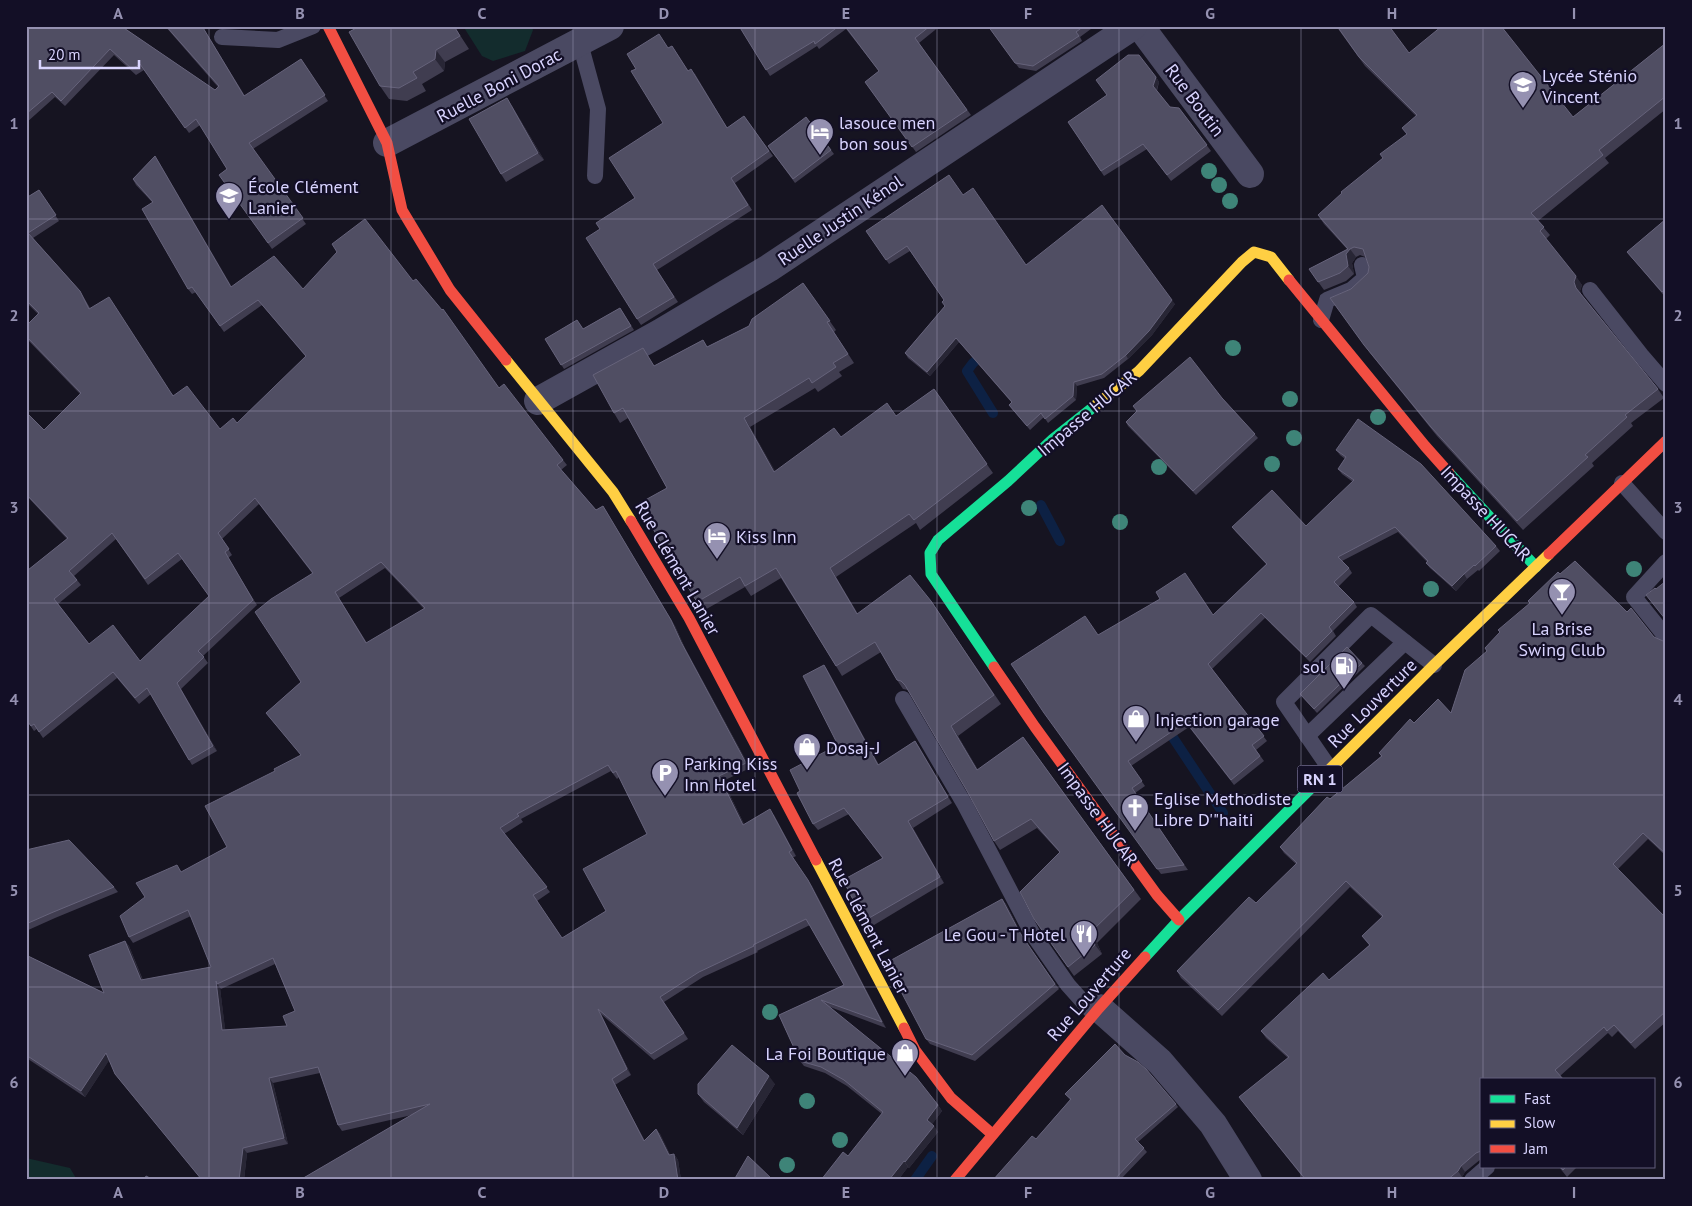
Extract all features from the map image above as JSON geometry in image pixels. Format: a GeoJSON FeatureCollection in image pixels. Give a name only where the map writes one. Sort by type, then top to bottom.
{"type":"FeatureCollection","features":[{"type":"Feature","properties":{"kind":"street","name":"Rue Clément Lanier"},"geometry":{"type":"LineString","coordinates":[[328,26],[387,143],[402,210],[450,290],[613,492],[674,592],[738,710],[915,1050],[951,1098],[992,1134]]}},
{"type":"Feature","properties":{"kind":"street","name":"Ruelle Boni Dorac"},"geometry":{"type":"LineString","coordinates":[[387,143],[610,26]]}},
{"type":"Feature","properties":{"kind":"street","name":"Ruelle Justin Kénol"},"geometry":{"type":"LineString","coordinates":[[538,401],[660,333],[769,268],[1134,26]]}},
{"type":"Feature","properties":{"kind":"street","name":"Rue Boutin"},"geometry":{"type":"LineString","coordinates":[[1140,26],[1250,174]]}},
{"type":"Feature","properties":{"kind":"street","name":"Impasse HUCAR"},"geometry":{"type":"LineString","coordinates":[[1179,920],[1157,896],[1035,727],[931,574],[930,553],[938,540],[1008,481],[1053,439],[1139,370],[1242,262],[1254,252],[1271,257],[1425,446],[1536,567]]}},
{"type":"Feature","properties":{"kind":"street","name":"Rue Louverture"},"geometry":{"type":"LineString","coordinates":[[955,1180],[1097,1012],[1179,920],[1434,665],[1666,441]]}},
{"type":"Feature","properties":{"kind":"street"},"geometry":{"type":"LineString","coordinates":[[1097,1012],[1160,1062],[1213,1124],[1248,1180]]}},
{"type":"Feature","properties":{"kind":"lane"},"geometry":{"type":"LineString","coordinates":[[222,37],[278,40],[313,26]]}},
{"type":"Feature","properties":{"kind":"lane"},"geometry":{"type":"LineString","coordinates":[[580,43],[598,110],[595,176]]}},
{"type":"Feature","properties":{"kind":"lane"},"geometry":{"type":"LineString","coordinates":[[1321,320],[1327,300],[1350,290],[1365,278],[1362,265]]}},
{"type":"Feature","properties":{"kind":"lane"},"geometry":{"type":"LineString","coordinates":[[1590,290],[1666,384]]}},
{"type":"Feature","properties":{"kind":"lane"},"geometry":{"type":"LineString","coordinates":[[1622,484],[1666,532]]}},
{"type":"Feature","properties":{"kind":"lane"},"geometry":{"type":"LineString","coordinates":[[1666,562],[1634,597],[1666,638]]}},
{"type":"Feature","properties":{"kind":"lane"},"geometry":{"type":"LineString","coordinates":[[1330,769],[1284,702],[1371,615],[1434,665]]}},
{"type":"Feature","properties":{"kind":"lane"},"geometry":{"type":"LineString","coordinates":[[1307,736],[1404,642]]}},
{"type":"Feature","properties":{"kind":"lane"},"geometry":{"type":"LineString","coordinates":[[903,699],[965,805],[1032,933],[1068,985],[1097,1012]]}},
{"type":"Feature","properties":{"kind":"lane"},"geometry":{"type":"LineString","coordinates":[[1472,1180],[1486,1168]]}},
{"type":"Feature","properties":{"kind":"green space"},"geometry":{"type":"Polygon","coordinates":[[[463,26],[531,26],[533,30],[525,51],[493,61],[482,56],[463,26]]]}},
{"type":"Feature","properties":{"kind":"green space"},"geometry":{"type":"Polygon","coordinates":[[[26,1158],[70,1168],[77,1180],[26,1180],[26,1158]]]}},
{"type":"Feature","properties":{"kind":"building"},"geometry":{"type":"Polygon","coordinates":[[[26,26],[121,26],[215,90],[219,86],[166,26],[202,26],[244,96],[301,59],[325,95],[249,143],[303,218],[268,243],[219,175],[227,169],[196,119],[185,128],[140,64],[132,69],[110,49],[61,101],[52,92],[26,114],[26,26]]]}},
{"type":"Feature","properties":{"kind":"building"},"geometry":{"type":"Polygon","coordinates":[[[360,26],[454,26],[460,36],[436,50],[435,59],[413,72],[417,78],[399,88],[380,86],[349,32],[360,26]]]}},
{"type":"Feature","properties":{"kind":"building"},"geometry":{"type":"Polygon","coordinates":[[[739,26],[839,26],[815,44],[814,41],[766,70],[739,26]]]}},
{"type":"Feature","properties":{"kind":"building"},"geometry":{"type":"Polygon","coordinates":[[[845,26],[930,26],[915,38],[967,110],[912,147],[865,82],[879,71],[845,26]]]}},
{"type":"Feature","properties":{"kind":"building"},"geometry":{"type":"Polygon","coordinates":[[[988,26],[1084,26],[1076,32],[1079,36],[1033,66],[1015,63],[988,26]]]}},
{"type":"Feature","properties":{"kind":"building"},"geometry":{"type":"Polygon","coordinates":[[[1337,26],[1389,26],[1409,53],[1442,26],[1501,26],[1573,117],[1666,43],[1666,96],[1599,150],[1603,155],[1531,213],[1544,227],[1540,231],[1576,276],[1574,282],[1576,288],[1658,389],[1625,415],[1627,417],[1585,455],[1588,457],[1517,521],[1431,427],[1364,345],[1330,298],[1351,289],[1368,273],[1369,267],[1363,249],[1354,247],[1350,249],[1346,254],[1348,266],[1340,273],[1318,282],[1309,269],[1348,249],[1318,215],[1341,192],[1383,158],[1380,154],[1407,134],[1402,128],[1417,115],[1359,57],[1337,26]]]}},
{"type":"Feature","properties":{"kind":"building"},"geometry":{"type":"Polygon","coordinates":[[[659,34],[668,48],[672,46],[688,71],[691,69],[727,128],[744,116],[769,151],[731,178],[748,205],[653,264],[674,297],[637,319],[586,238],[600,229],[596,223],[635,198],[609,158],[663,123],[631,71],[636,69],[627,54],[659,34]]]}},
{"type":"Feature","properties":{"kind":"building"},"geometry":{"type":"Polygon","coordinates":[[[1128,55],[1139,55],[1156,77],[1153,86],[1170,107],[1179,108],[1207,145],[1167,175],[1143,144],[1101,171],[1068,122],[1107,95],[1096,80],[1128,55]]]}},
{"type":"Feature","properties":{"kind":"building"},"geometry":{"type":"Polygon","coordinates":[[[507,98],[538,153],[501,174],[469,119],[507,98]]]}},
{"type":"Feature","properties":{"kind":"building"},"geometry":{"type":"Polygon","coordinates":[[[806,117],[831,150],[793,179],[768,146],[806,117]]]}},
{"type":"Feature","properties":{"kind":"building"},"geometry":{"type":"Polygon","coordinates":[[[155,156],[231,287],[274,256],[303,289],[337,252],[332,244],[365,219],[413,281],[416,279],[443,309],[499,388],[504,384],[563,460],[557,465],[596,510],[603,506],[671,620],[746,763],[719,776],[743,825],[770,809],[792,850],[789,852],[808,880],[882,1022],[821,1000],[916,1077],[938,1105],[927,1120],[934,1126],[889,1180],[821,1180],[843,1152],[848,1156],[883,1112],[844,1080],[821,1067],[800,1061],[779,1015],[844,985],[806,919],[699,972],[660,997],[684,1033],[651,1054],[598,1009],[627,1069],[612,1079],[644,1141],[656,1129],[669,1155],[674,1154],[678,1180],[300,1180],[430,1104],[338,1125],[318,1067],[269,1078],[284,1138],[243,1148],[239,1180],[202,1180],[115,1074],[106,1053],[81,1091],[26,1055],[26,955],[104,993],[89,955],[125,941],[141,980],[211,967],[188,910],[129,937],[120,916],[145,897],[136,883],[177,865],[181,872],[227,847],[205,806],[275,771],[274,769],[301,755],[266,713],[301,682],[255,612],[271,599],[313,573],[255,498],[218,533],[229,549],[225,552],[253,600],[198,651],[204,657],[177,683],[213,746],[189,760],[147,688],[135,698],[113,672],[39,732],[34,724],[31,726],[26,719],[26,568],[28,570],[68,538],[26,494],[26,412],[44,430],[81,393],[26,336],[26,326],[39,313],[26,300],[26,198],[39,190],[56,215],[28,233],[80,291],[89,309],[109,297],[173,396],[187,386],[220,429],[233,418],[237,423],[306,356],[258,300],[220,326],[192,287],[188,289],[142,209],[153,202],[133,179],[155,156]],[[112,533],[69,571],[77,580],[54,599],[89,644],[113,625],[140,661],[209,596],[178,553],[145,579],[112,533]],[[381,562],[335,592],[366,643],[425,608],[381,562]],[[608,765],[517,814],[519,816],[500,828],[547,887],[533,895],[562,938],[606,911],[583,869],[647,834],[616,771],[613,773],[608,765]],[[273,958],[217,984],[216,981],[222,1030],[287,1026],[283,1016],[295,1011],[273,958]]]}},
{"type":"Feature","properties":{"kind":"building"},"geometry":{"type":"Polygon","coordinates":[[[949,175],[963,195],[973,188],[1026,265],[1102,205],[1172,300],[1149,331],[1126,355],[1102,374],[1074,382],[1073,396],[1045,419],[1041,413],[1027,426],[1009,405],[1012,402],[956,338],[927,372],[905,353],[945,306],[942,302],[944,300],[907,246],[886,260],[866,231],[949,175]]]}},
{"type":"Feature","properties":{"kind":"building"},"geometry":{"type":"Polygon","coordinates":[[[1666,219],[1666,289],[1662,292],[1627,252],[1666,219]]]}},
{"type":"Feature","properties":{"kind":"building"},"geometry":{"type":"Polygon","coordinates":[[[803,283],[830,321],[827,322],[848,354],[833,363],[836,367],[812,383],[809,378],[744,418],[774,472],[834,428],[841,437],[887,403],[896,416],[934,389],[987,464],[914,520],[909,514],[830,568],[857,614],[910,575],[931,601],[994,695],[951,726],[977,770],[1023,737],[1134,890],[1090,933],[1095,945],[1068,967],[1034,919],[1020,892],[1060,852],[1031,819],[994,841],[905,685],[897,680],[875,642],[836,666],[776,568],[745,586],[740,577],[697,602],[638,504],[667,488],[623,408],[614,413],[593,375],[643,348],[654,366],[703,340],[707,347],[749,326],[752,319],[803,283]]]}},
{"type":"Feature","properties":{"kind":"building"},"geometry":{"type":"Polygon","coordinates":[[[620,308],[631,326],[561,365],[545,339],[577,320],[583,329],[620,308]]]}},
{"type":"Feature","properties":{"kind":"building"},"geometry":{"type":"Polygon","coordinates":[[[1190,357],[1222,398],[1255,434],[1193,491],[1126,422],[1137,411],[1133,406],[1190,357]]]}},
{"type":"Feature","properties":{"kind":"building"},"geometry":{"type":"Polygon","coordinates":[[[1358,419],[1421,464],[1496,546],[1452,586],[1426,563],[1428,561],[1395,527],[1338,557],[1349,568],[1334,582],[1354,602],[1329,627],[1332,631],[1306,657],[1261,613],[1208,664],[1264,736],[1252,745],[1260,756],[1231,780],[1186,722],[1128,761],[1142,781],[1132,788],[1184,865],[1157,869],[1044,713],[1011,664],[1085,616],[1098,635],[1160,599],[1156,592],[1185,573],[1213,615],[1267,564],[1232,527],[1272,490],[1306,526],[1354,480],[1338,469],[1346,457],[1336,450],[1358,419]]]}},
{"type":"Feature","properties":{"kind":"building"},"geometry":{"type":"Polygon","coordinates":[[[1575,561],[1627,612],[1631,608],[1654,637],[1663,641],[1666,639],[1666,854],[1643,833],[1613,864],[1666,918],[1666,1011],[1631,1043],[1614,1025],[1607,1031],[1604,1027],[1555,1070],[1562,1078],[1480,1078],[1480,1151],[1447,1180],[1306,1180],[1239,1097],[1289,1057],[1261,1031],[1323,973],[1329,980],[1370,945],[1362,936],[1383,916],[1346,881],[1218,1010],[1177,971],[1249,897],[1256,903],[1297,863],[1280,847],[1327,797],[1330,799],[1382,756],[1379,753],[1410,719],[1414,723],[1438,699],[1451,713],[1465,670],[1487,651],[1485,648],[1500,632],[1498,630],[1530,603],[1528,601],[1558,572],[1560,574],[1575,561]]]}},
{"type":"Feature","properties":{"kind":"building"},"geometry":{"type":"Polygon","coordinates":[[[1666,581],[1666,620],[1646,595],[1666,581]]]}},
{"type":"Feature","properties":{"kind":"building"},"geometry":{"type":"Polygon","coordinates":[[[1347,647],[1362,663],[1314,709],[1300,694],[1347,647]]]}},
{"type":"Feature","properties":{"kind":"building"},"geometry":{"type":"Polygon","coordinates":[[[824,665],[878,765],[915,741],[948,797],[908,821],[940,877],[864,921],[843,880],[883,858],[844,808],[813,824],[797,793],[800,791],[790,770],[838,745],[803,676],[824,665]]]}},
{"type":"Feature","properties":{"kind":"building"},"geometry":{"type":"Polygon","coordinates":[[[69,840],[114,887],[26,924],[26,850],[69,840]]]}},
{"type":"Feature","properties":{"kind":"building"},"geometry":{"type":"Polygon","coordinates":[[[1002,899],[1020,933],[1055,984],[972,1055],[926,1039],[886,963],[1002,899]]]}},
{"type":"Feature","properties":{"kind":"building"},"geometry":{"type":"Polygon","coordinates":[[[1115,1044],[1125,1055],[1146,1069],[1176,1104],[1135,1139],[1144,1148],[1114,1180],[993,1180],[1032,1136],[1036,1139],[1071,1099],[1065,1094],[1115,1044]]]}},
{"type":"Feature","properties":{"kind":"building"},"geometry":{"type":"Polygon","coordinates":[[[732,1045],[769,1076],[737,1128],[698,1094],[698,1084],[732,1045]]]}},
{"type":"Feature","properties":{"kind":"building"},"geometry":{"type":"Polygon","coordinates":[[[748,1156],[773,1180],[734,1180],[748,1156]]]}},
{"type":"Feature","properties":{"kind":"building"},"geometry":{"type":"Polygon","coordinates":[[[146,1176],[154,1180],[144,1180],[146,1176]]]}},
{"type":"Feature","properties":{"kind":"waterway"},"geometry":{"type":"LineString","coordinates":[[985,353],[967,371],[993,413]]}},
{"type":"Feature","properties":{"kind":"waterway"},"geometry":{"type":"LineString","coordinates":[[1041,505],[1060,541]]}},
{"type":"Feature","properties":{"kind":"waterway"},"geometry":{"type":"LineString","coordinates":[[1166,727],[1223,813]]}},
{"type":"Feature","properties":{"kind":"waterway"},"geometry":{"type":"LineString","coordinates":[[915,1180],[932,1156]]}},
{"type":"Feature","properties":{"kind":"traffic: fast"},"geometry":{"type":"LineString","coordinates":[[994,667],[931,574],[930,553],[938,540],[1008,481],[1053,439],[1096,405]]}},
{"type":"Feature","properties":{"kind":"traffic: fast"},"geometry":{"type":"LineString","coordinates":[[1449,473],[1536,567]]}},
{"type":"Feature","properties":{"kind":"traffic: fast"},"geometry":{"type":"LineString","coordinates":[[1145,957],[1179,920],[1316,783]]}},
{"type":"Feature","properties":{"kind":"traffic: slow"},"geometry":{"type":"LineString","coordinates":[[1096,405],[1139,371],[1242,262],[1254,252],[1271,257],[1289,280]]}},
{"type":"Feature","properties":{"kind":"traffic: slow"},"geometry":{"type":"LineString","coordinates":[[506,360],[613,492],[631,521]]}},
{"type":"Feature","properties":{"kind":"traffic: slow"},"geometry":{"type":"LineString","coordinates":[[1316,783],[1549,554]]}},
{"type":"Feature","properties":{"kind":"traffic: slow"},"geometry":{"type":"LineString","coordinates":[[816,860],[904,1028]]}},
{"type":"Feature","properties":{"kind":"traffic: jam"},"geometry":{"type":"LineString","coordinates":[[328,26],[387,143],[402,210],[450,290],[506,360]]}},
{"type":"Feature","properties":{"kind":"traffic: jam"},"geometry":{"type":"LineString","coordinates":[[1289,280],[1449,473]]}},
{"type":"Feature","properties":{"kind":"traffic: jam"},"geometry":{"type":"LineString","coordinates":[[1549,554],[1666,441]]}},
{"type":"Feature","properties":{"kind":"traffic: jam"},"geometry":{"type":"LineString","coordinates":[[631,521],[689,618],[816,860]]}},
{"type":"Feature","properties":{"kind":"traffic: jam"},"geometry":{"type":"LineString","coordinates":[[994,667],[1035,727],[1157,895],[1179,920]]}},
{"type":"Feature","properties":{"kind":"traffic: jam"},"geometry":{"type":"LineString","coordinates":[[955,1180],[1099,1008],[1145,957]]}},
{"type":"Feature","properties":{"kind":"traffic: jam"},"geometry":{"type":"LineString","coordinates":[[904,1028],[915,1050],[951,1098],[992,1134]]}},
{"type":"Feature","properties":{"kind":"place","name":"Lycée Sténio Vincent"},"geometry":{"type":"Point","coordinates":[1523,109]}},
{"type":"Feature","properties":{"kind":"place","name":"lasouce men bon sous"},"geometry":{"type":"Point","coordinates":[820,156]}},
{"type":"Feature","properties":{"kind":"place","name":"École Clément Lanier"},"geometry":{"type":"Point","coordinates":[229,220]}},
{"type":"Feature","properties":{"kind":"place","name":"Kiss Inn"},"geometry":{"type":"Point","coordinates":[717,560]}},
{"type":"Feature","properties":{"kind":"place","name":"La Brise Swing Club"},"geometry":{"type":"Point","coordinates":[1562,616]}},
{"type":"Feature","properties":{"kind":"place","name":"sol"},"geometry":{"type":"Point","coordinates":[1344,690]}},
{"type":"Feature","properties":{"kind":"place","name":"Injection garage"},"geometry":{"type":"Point","coordinates":[1136,743]}},
{"type":"Feature","properties":{"kind":"place","name":"Dosaj-J"},"geometry":{"type":"Point","coordinates":[807,771]}},
{"type":"Feature","properties":{"kind":"place","name":"Parking Kiss Inn Hotel"},"geometry":{"type":"Point","coordinates":[665,797]}},
{"type":"Feature","properties":{"kind":"place","name":"Eglise Methodiste Libre D'\"haiti"},"geometry":{"type":"Point","coordinates":[1135,832]}},
{"type":"Feature","properties":{"kind":"place","name":"Le Gou - T Hotel"},"geometry":{"type":"Point","coordinates":[1084,958]}},
{"type":"Feature","properties":{"kind":"place","name":"La Foi Boutique"},"geometry":{"type":"Point","coordinates":[905,1077]}}]}
